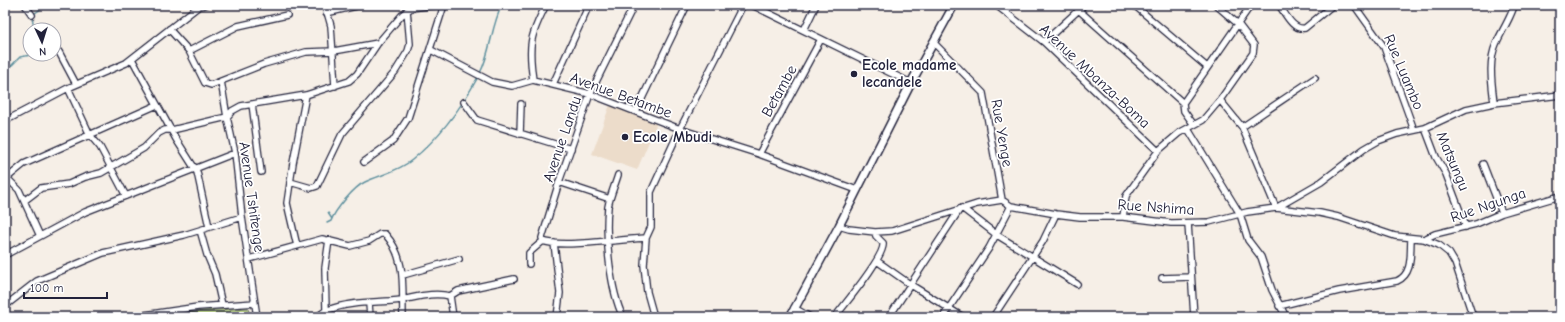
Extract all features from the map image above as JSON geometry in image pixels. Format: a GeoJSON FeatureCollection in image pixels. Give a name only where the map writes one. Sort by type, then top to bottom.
{"type":"FeatureCollection","features":[{"type":"Feature","properties":{"kind":"street"},"geometry":{"type":"LineString","coordinates":[[24,5],[32,15]]}},
{"type":"Feature","properties":{"kind":"street"},"geometry":{"type":"LineString","coordinates":[[5,121],[76,84],[126,63],[199,6],[205,5]]}},
{"type":"Feature","properties":{"kind":"street"},"geometry":{"type":"LineString","coordinates":[[325,5],[326,13],[331,26],[334,51],[335,86]]}},
{"type":"Feature","properties":{"kind":"street"},"geometry":{"type":"LineString","coordinates":[[326,13],[361,5]]}},
{"type":"Feature","properties":{"kind":"street"},"geometry":{"type":"LineString","coordinates":[[24,201],[41,188],[69,184],[84,177],[101,173],[144,148],[159,133],[165,130],[172,130],[226,117],[237,108],[306,94],[335,86],[353,78],[396,20],[407,10],[436,5]]}},
{"type":"Feature","properties":{"kind":"street"},"geometry":{"type":"LineString","coordinates":[[364,162],[393,141],[403,126],[410,112],[431,50],[444,5]]}},
{"type":"Feature","properties":{"kind":"street"},"geometry":{"type":"LineString","coordinates":[[533,80],[529,54],[530,41],[534,28],[546,5]]}},
{"type":"Feature","properties":{"kind":"street","name":"Avenue Landu"},"geometry":{"type":"LineString","coordinates":[[553,84],[589,5]]}},
{"type":"Feature","properties":{"kind":"street","name":"Avenue Landu"},"geometry":{"type":"LineString","coordinates":[[543,241],[542,238],[559,182],[590,94],[634,5]]}},
{"type":"Feature","properties":{"kind":"street"},"geometry":{"type":"LineString","coordinates":[[636,111],[687,5]]}},
{"type":"Feature","properties":{"kind":"street"},"geometry":{"type":"LineString","coordinates":[[654,317],[645,279],[646,238],[651,227],[651,192],[680,129],[743,5]]}},
{"type":"Feature","properties":{"kind":"street"},"geometry":{"type":"LineString","coordinates":[[752,5],[911,83]]}},
{"type":"Feature","properties":{"kind":"street"},"geometry":{"type":"LineString","coordinates":[[804,30],[816,5]]}},
{"type":"Feature","properties":{"kind":"street"},"geometry":{"type":"LineString","coordinates":[[790,317],[839,226],[911,83],[954,5]]}},
{"type":"Feature","properties":{"kind":"street","name":"Avenue Mbanza-Boma"},"geometry":{"type":"LineString","coordinates":[[996,5],[1044,42],[1158,151]]}},
{"type":"Feature","properties":{"kind":"street"},"geometry":{"type":"LineString","coordinates":[[1073,5],[1183,103]]}},
{"type":"Feature","properties":{"kind":"street"},"geometry":{"type":"LineString","coordinates":[[1044,42],[1084,5]]}},
{"type":"Feature","properties":{"kind":"street"},"geometry":{"type":"LineString","coordinates":[[1134,5],[1207,67]]}},
{"type":"Feature","properties":{"kind":"street"},"geometry":{"type":"LineString","coordinates":[[1123,217],[1126,196],[1158,151],[1167,142],[1203,120],[1220,100],[1254,49],[1254,45],[1238,24],[1216,5]]}},
{"type":"Feature","properties":{"kind":"street"},"geometry":{"type":"LineString","coordinates":[[1194,125],[1184,111],[1183,103],[1251,5]]}},
{"type":"Feature","properties":{"kind":"street"},"geometry":{"type":"LineString","coordinates":[[1279,5],[1295,26],[1302,29],[1333,5]]}},
{"type":"Feature","properties":{"kind":"street","name":"Rue Luambo"},"geometry":{"type":"LineString","coordinates":[[1354,5],[1384,47],[1414,130]]}},
{"type":"Feature","properties":{"kind":"street"},"geometry":{"type":"LineString","coordinates":[[1494,103],[1492,67],[1495,46],[1514,6],[1548,5]]}},
{"type":"Feature","properties":{"kind":"street"},"geometry":{"type":"LineString","coordinates":[[290,182],[311,188],[315,187],[342,134],[395,72],[410,44],[407,10]]}},
{"type":"Feature","properties":{"kind":"street"},"geometry":{"type":"LineString","coordinates":[[189,51],[238,26],[287,15]]}},
{"type":"Feature","properties":{"kind":"street"},"geometry":{"type":"LineString","coordinates":[[169,29],[189,51],[205,83],[211,85],[264,64],[293,56],[318,51],[334,51],[378,43]]}},
{"type":"Feature","properties":{"kind":"street","name":"Betambe"},"geometry":{"type":"LineString","coordinates":[[759,154],[821,39]]}},
{"type":"Feature","properties":{"kind":"street","name":"Rue Yenge"},"geometry":{"type":"LineString","coordinates":[[933,42],[983,93],[1002,200]]}},
{"type":"Feature","properties":{"kind":"street","name":"Avenue Betambe"},"geometry":{"type":"LineString","coordinates":[[431,50],[492,82],[512,86],[533,80],[590,94],[680,129],[759,154],[857,190]]}},
{"type":"Feature","properties":{"kind":"street"},"geometry":{"type":"LineString","coordinates":[[62,58],[76,84]]}},
{"type":"Feature","properties":{"kind":"street"},"geometry":{"type":"LineString","coordinates":[[132,59],[198,177],[209,227]]}},
{"type":"Feature","properties":{"kind":"street"},"geometry":{"type":"LineString","coordinates":[[1242,127],[1315,78]]}},
{"type":"Feature","properties":{"kind":"street","name":"Avenue Tshitenge"},"geometry":{"type":"LineString","coordinates":[[221,81],[226,117],[235,153],[242,217],[258,317]]}},
{"type":"Feature","properties":{"kind":"street"},"geometry":{"type":"LineString","coordinates":[[68,88],[90,135],[100,147],[126,196]]}},
{"type":"Feature","properties":{"kind":"street"},"geometry":{"type":"LineString","coordinates":[[297,246],[287,203],[306,94]]}},
{"type":"Feature","properties":{"kind":"street"},"geometry":{"type":"LineString","coordinates":[[1220,100],[1242,127],[1276,208],[1322,182],[1364,149],[1384,139],[1425,128],[1459,111],[1494,103],[1560,95]]}},
{"type":"Feature","properties":{"kind":"street"},"geometry":{"type":"LineString","coordinates":[[464,102],[477,120],[571,149]]}},
{"type":"Feature","properties":{"kind":"street"},"geometry":{"type":"LineString","coordinates":[[252,104],[261,172]]}},
{"type":"Feature","properties":{"kind":"street"},"geometry":{"type":"LineString","coordinates":[[520,134],[521,104]]}},
{"type":"Feature","properties":{"kind":"street"},"geometry":{"type":"LineString","coordinates":[[40,236],[19,190],[6,179],[24,164],[157,105]]}},
{"type":"Feature","properties":{"kind":"street","name":"Matsungu"},"geometry":{"type":"LineString","coordinates":[[1425,128],[1436,157],[1446,174],[1466,227]]}},
{"type":"Feature","properties":{"kind":"street"},"geometry":{"type":"LineString","coordinates":[[1188,129],[1240,214],[1248,240],[1261,258],[1279,306],[1286,317]]}},
{"type":"Feature","properties":{"kind":"street"},"geometry":{"type":"LineString","coordinates":[[5,255],[85,212],[235,153]]}},
{"type":"Feature","properties":{"kind":"street"},"geometry":{"type":"LineString","coordinates":[[1483,164],[1502,212]]}},
{"type":"Feature","properties":{"kind":"street"},"geometry":{"type":"LineString","coordinates":[[618,175],[610,199],[608,240],[613,288],[623,317]]}},
{"type":"Feature","properties":{"kind":"street"},"geometry":{"type":"LineString","coordinates":[[559,182],[610,199]]}},
{"type":"Feature","properties":{"kind":"street","name":"Rue Ngunga"},"geometry":{"type":"LineString","coordinates":[[1424,240],[1435,234],[1466,227],[1502,212],[1560,196]]}},
{"type":"Feature","properties":{"kind":"street"},"geometry":{"type":"LineString","coordinates":[[839,226],[849,229],[876,232],[892,230],[961,208],[1002,200]]}},
{"type":"Feature","properties":{"kind":"street","name":"Rue Nshima"},"geometry":{"type":"LineString","coordinates":[[1002,200],[1011,206],[1056,214],[1080,217],[1123,217],[1157,222],[1209,222],[1263,209],[1276,208],[1331,215],[1395,236],[1424,240],[1439,245],[1449,253],[1460,273],[1473,317]]}},
{"type":"Feature","properties":{"kind":"street"},"geometry":{"type":"LineString","coordinates":[[943,317],[997,235],[1011,206]]}},
{"type":"Feature","properties":{"kind":"street"},"geometry":{"type":"LineString","coordinates":[[961,208],[997,235],[1077,284]]}},
{"type":"Feature","properties":{"kind":"street"},"geometry":{"type":"LineString","coordinates":[[889,317],[961,208]]}},
{"type":"Feature","properties":{"kind":"street"},"geometry":{"type":"LineString","coordinates":[[993,317],[1043,241],[1056,214]]}},
{"type":"Feature","properties":{"kind":"street"},"geometry":{"type":"LineString","coordinates":[[5,306],[36,281],[103,253],[200,230],[242,217]]}},
{"type":"Feature","properties":{"kind":"street"},"geometry":{"type":"LineString","coordinates":[[1188,223],[1194,317]]}},
{"type":"Feature","properties":{"kind":"street"},"geometry":{"type":"LineString","coordinates":[[200,230],[207,255],[215,274],[222,305]]}},
{"type":"Feature","properties":{"kind":"street"},"geometry":{"type":"LineString","coordinates":[[835,317],[877,261],[884,246],[876,236],[876,232]]}},
{"type":"Feature","properties":{"kind":"street"},"geometry":{"type":"LineString","coordinates":[[249,259],[322,239],[350,246],[369,241],[380,234],[385,234],[395,248],[402,268],[403,317]]}},
{"type":"Feature","properties":{"kind":"street"},"geometry":{"type":"LineString","coordinates":[[529,264],[529,253],[543,241],[554,243],[646,238]]}},
{"type":"Feature","properties":{"kind":"street"},"geometry":{"type":"LineString","coordinates":[[1279,306],[1339,291],[1397,281],[1404,278],[1408,270],[1411,239]]}},
{"type":"Feature","properties":{"kind":"street"},"geometry":{"type":"LineString","coordinates":[[326,310],[325,268],[329,240]]}},
{"type":"Feature","properties":{"kind":"street"},"geometry":{"type":"LineString","coordinates":[[554,243],[560,294],[557,317]]}},
{"type":"Feature","properties":{"kind":"street"},"geometry":{"type":"LineString","coordinates":[[403,275],[459,259]]}},
{"type":"Feature","properties":{"kind":"street"},"geometry":{"type":"LineString","coordinates":[[877,261],[911,285],[963,317]]}},
{"type":"Feature","properties":{"kind":"street"},"geometry":{"type":"LineString","coordinates":[[1162,278],[1191,277]]}},
{"type":"Feature","properties":{"kind":"street"},"geometry":{"type":"LineString","coordinates":[[318,317],[326,310],[368,303],[402,300],[422,295],[442,294],[450,296],[458,291],[514,279]]}},
{"type":"Feature","properties":{"kind":"street"},"geometry":{"type":"LineString","coordinates":[[450,296],[454,317]]}},
{"type":"Feature","properties":{"kind":"street"},"geometry":{"type":"LineString","coordinates":[[131,317],[148,316],[222,305],[255,303]]}},
{"type":"Feature","properties":{"kind":"street"},"geometry":{"type":"LineString","coordinates":[[368,303],[370,317]]}},
{"type":"Feature","properties":{"kind":"street"},"geometry":{"type":"LineString","coordinates":[[794,308],[810,317]]}},
{"type":"Feature","properties":{"kind":"shaded area","name":"Ecole Mbudi"},"geometry":{"type":"Polygon","coordinates":[[[611,102],[658,120],[637,170],[592,154],[611,102]]]}},
{"type":"Feature","properties":{"kind":"green space"},"geometry":{"type":"Polygon","coordinates":[[[248,308],[250,317],[163,317],[203,311],[248,308]]]}},
{"type":"Feature","properties":{"kind":"waterway"},"geometry":{"type":"LineString","coordinates":[[33,22],[32,15],[47,5]]}},
{"type":"Feature","properties":{"kind":"waterway"},"geometry":{"type":"LineString","coordinates":[[480,73],[487,56],[495,22],[502,5]]}},
{"type":"Feature","properties":{"kind":"waterway"},"geometry":{"type":"LineString","coordinates":[[5,72],[22,57]]}},
{"type":"Feature","properties":{"kind":"waterway"},"geometry":{"type":"LineString","coordinates":[[327,223],[331,221],[345,199],[361,185],[371,179],[407,164],[432,142],[449,122],[478,77]]}},
{"type":"Feature","properties":{"kind":"waterway"},"geometry":{"type":"LineString","coordinates":[[328,213],[332,219]]}},
{"type":"Feature","properties":{"kind":"place","name":"Ecole madame lecandele"},"geometry":{"type":"Point","coordinates":[854,74]}},
{"type":"Feature","properties":{"kind":"place","name":"Ecole Mbudi"},"geometry":{"type":"Point","coordinates":[625,137]}}]}
